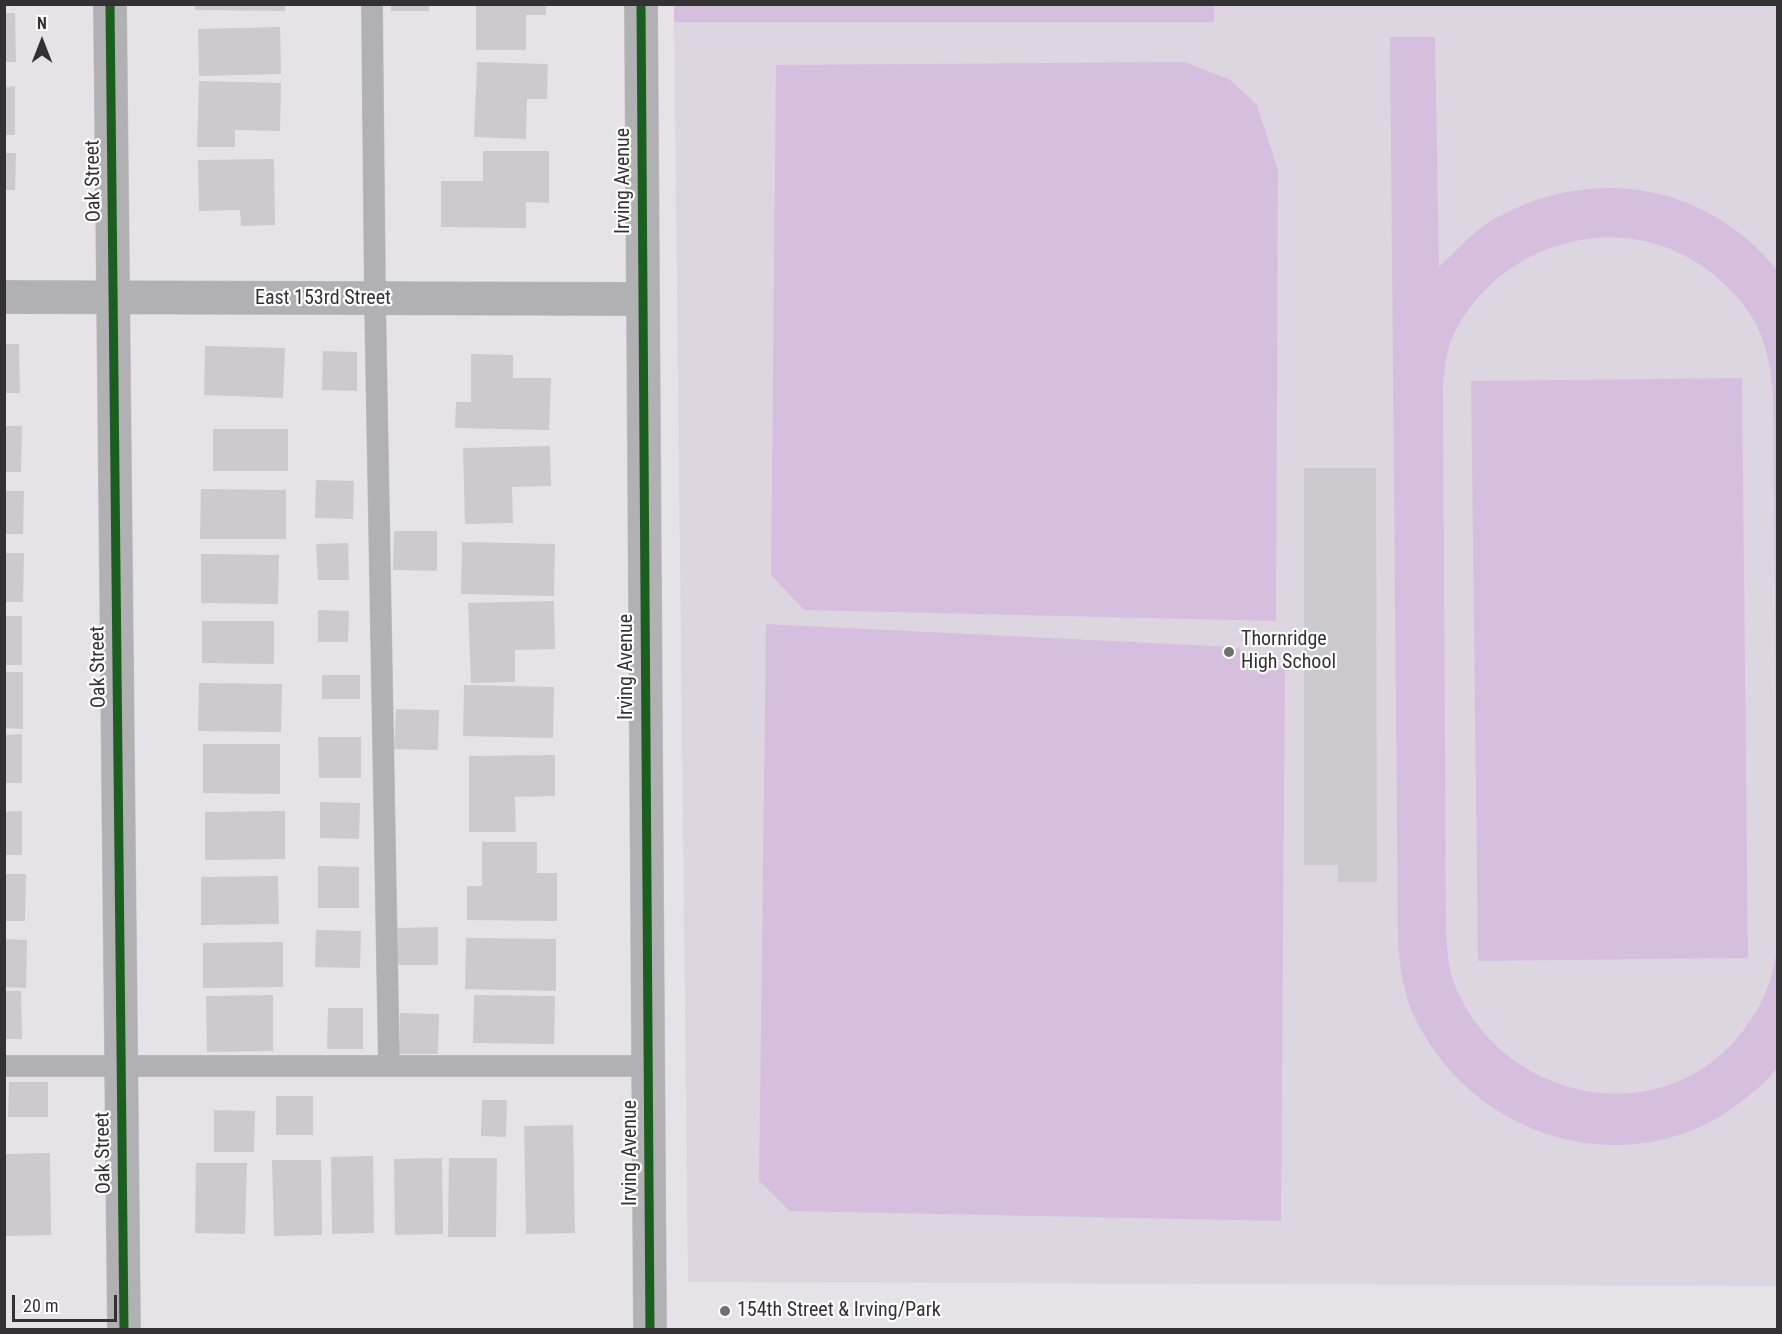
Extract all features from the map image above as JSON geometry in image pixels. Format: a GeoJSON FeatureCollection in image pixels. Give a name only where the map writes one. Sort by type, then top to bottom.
{"type":"FeatureCollection","features":[{"type":"Feature","properties":{"kind":"street","name":"Oak Street"},"geometry":{"type":"LineString","coordinates":[[110,4],[124,1329]]}},
{"type":"Feature","properties":{"kind":"street","name":"Irving Avenue"},"geometry":{"type":"LineString","coordinates":[[640,4],[650,1329]]}},
{"type":"Feature","properties":{"kind":"street","name":"East 153rd Street"},"geometry":{"type":"LineString","coordinates":[[4,297],[375,300],[642,299]]}},
{"type":"Feature","properties":{"kind":"lane"},"geometry":{"type":"LineString","coordinates":[[372,4],[389,1066]]}},
{"type":"Feature","properties":{"kind":"lane"},"geometry":{"type":"LineString","coordinates":[[4,1066],[648,1066]]}},
{"type":"Feature","properties":{"kind":"shaded area"},"geometry":{"type":"Polygon","coordinates":[[[674,4],[1214,5],[1214,22],[674,22],[674,4]]]}},
{"type":"Feature","properties":{"kind":"shaded area","name":"Thornridge High School"},"geometry":{"type":"Polygon","coordinates":[[[1214,4],[1777,5],[1777,1286],[688,1282],[674,22],[1213,22],[1214,4]]]}},
{"type":"Feature","properties":{"kind":"shaded area"},"geometry":{"type":"Polygon","coordinates":[[[1390,37],[1435,37],[1439,267],[1472,235],[1494,219],[1531,202],[1570,192],[1608,188],[1646,191],[1683,201],[1717,218],[1749,241],[1777,270],[1777,817],[1773,395],[1766,350],[1760,332],[1748,310],[1721,281],[1681,254],[1645,241],[1607,238],[1570,242],[1534,255],[1502,275],[1474,302],[1453,336],[1445,366],[1443,385],[1446,925],[1453,980],[1475,1021],[1506,1054],[1543,1077],[1584,1091],[1627,1093],[1669,1085],[1709,1064],[1743,1031],[1767,990],[1774,967],[1777,944],[1777,1068],[1741,1102],[1699,1127],[1654,1141],[1608,1145],[1562,1138],[1519,1122],[1479,1098],[1445,1065],[1418,1024],[1409,1004],[1404,984],[1398,941],[1390,37]]]}},
{"type":"Feature","properties":{"kind":"shaded area"},"geometry":{"type":"Polygon","coordinates":[[[1184,62],[1229,79],[1257,105],[1278,170],[1276,621],[804,610],[771,575],[776,65],[1184,62]]]}},
{"type":"Feature","properties":{"kind":"shaded area"},"geometry":{"type":"Polygon","coordinates":[[[1742,378],[1748,958],[1478,961],[1471,381],[1742,378]]]}},
{"type":"Feature","properties":{"kind":"shaded area"},"geometry":{"type":"Polygon","coordinates":[[[766,624],[1233,647],[1285,668],[1281,1221],[790,1211],[759,1181],[766,624]]]}},
{"type":"Feature","properties":{"kind":"building"},"geometry":{"type":"Polygon","coordinates":[[[195,4],[285,4],[285,11],[195,10],[195,4]]]}},
{"type":"Feature","properties":{"kind":"building"},"geometry":{"type":"Polygon","coordinates":[[[391,4],[429,4],[429,11],[391,11],[391,4]]]}},
{"type":"Feature","properties":{"kind":"building"},"geometry":{"type":"Polygon","coordinates":[[[476,4],[546,4],[546,15],[526,15],[526,50],[476,50],[476,4]]]}},
{"type":"Feature","properties":{"kind":"building"},"geometry":{"type":"Polygon","coordinates":[[[4,13],[15,13],[16,62],[4,62],[4,13]]]}},
{"type":"Feature","properties":{"kind":"building"},"geometry":{"type":"Polygon","coordinates":[[[280,27],[281,74],[199,76],[198,29],[280,27]]]}},
{"type":"Feature","properties":{"kind":"building"},"geometry":{"type":"Polygon","coordinates":[[[477,62],[548,64],[547,99],[527,99],[526,139],[474,137],[477,62]]]}},
{"type":"Feature","properties":{"kind":"building"},"geometry":{"type":"Polygon","coordinates":[[[199,81],[281,83],[280,131],[235,130],[235,147],[197,147],[199,81]]]}},
{"type":"Feature","properties":{"kind":"building"},"geometry":{"type":"Polygon","coordinates":[[[15,86],[15,135],[4,135],[4,87],[15,86]]]}},
{"type":"Feature","properties":{"kind":"building"},"geometry":{"type":"Polygon","coordinates":[[[483,151],[549,151],[549,203],[526,202],[526,228],[441,227],[441,181],[483,181],[483,151]]]}},
{"type":"Feature","properties":{"kind":"building"},"geometry":{"type":"Polygon","coordinates":[[[4,153],[16,153],[15,190],[4,190],[4,153]]]}},
{"type":"Feature","properties":{"kind":"building"},"geometry":{"type":"Polygon","coordinates":[[[274,159],[275,225],[241,226],[240,210],[199,211],[198,160],[274,159]]]}},
{"type":"Feature","properties":{"kind":"building"},"geometry":{"type":"Polygon","coordinates":[[[4,344],[19,344],[20,393],[4,393],[4,344]]]}},
{"type":"Feature","properties":{"kind":"building"},"geometry":{"type":"Polygon","coordinates":[[[205,346],[285,348],[283,398],[204,395],[205,346]]]}},
{"type":"Feature","properties":{"kind":"building"},"geometry":{"type":"Polygon","coordinates":[[[323,351],[357,352],[357,391],[322,390],[323,351]]]}},
{"type":"Feature","properties":{"kind":"building"},"geometry":{"type":"Polygon","coordinates":[[[471,354],[513,355],[513,378],[551,378],[549,430],[455,428],[456,402],[471,402],[471,354]]]}},
{"type":"Feature","properties":{"kind":"building"},"geometry":{"type":"Polygon","coordinates":[[[4,426],[22,426],[21,472],[4,472],[4,426]]]}},
{"type":"Feature","properties":{"kind":"building"},"geometry":{"type":"Polygon","coordinates":[[[213,429],[288,429],[288,471],[213,471],[213,429]]]}},
{"type":"Feature","properties":{"kind":"building"},"geometry":{"type":"Polygon","coordinates":[[[550,446],[551,486],[512,487],[513,523],[465,524],[463,448],[550,446]]]}},
{"type":"Feature","properties":{"kind":"building"},"geometry":{"type":"Polygon","coordinates":[[[1304,468],[1376,468],[1377,882],[1338,882],[1338,865],[1304,865],[1304,468]]]}},
{"type":"Feature","properties":{"kind":"building"},"geometry":{"type":"Polygon","coordinates":[[[316,480],[354,481],[353,519],[315,518],[316,480]]]}},
{"type":"Feature","properties":{"kind":"building"},"geometry":{"type":"Polygon","coordinates":[[[201,489],[286,490],[286,539],[200,539],[201,489]]]}},
{"type":"Feature","properties":{"kind":"building"},"geometry":{"type":"Polygon","coordinates":[[[5,491],[24,491],[23,534],[5,534],[5,491]]]}},
{"type":"Feature","properties":{"kind":"building"},"geometry":{"type":"Polygon","coordinates":[[[394,531],[437,531],[437,571],[393,570],[394,531]]]}},
{"type":"Feature","properties":{"kind":"building"},"geometry":{"type":"Polygon","coordinates":[[[462,542],[555,544],[554,596],[461,594],[462,542]]]}},
{"type":"Feature","properties":{"kind":"building"},"geometry":{"type":"Polygon","coordinates":[[[348,543],[349,580],[318,580],[316,544],[348,543]]]}},
{"type":"Feature","properties":{"kind":"building"},"geometry":{"type":"Polygon","coordinates":[[[4,553],[24,553],[23,602],[4,602],[4,553]]]}},
{"type":"Feature","properties":{"kind":"building"},"geometry":{"type":"Polygon","coordinates":[[[201,554],[279,555],[278,604],[201,603],[201,554]]]}},
{"type":"Feature","properties":{"kind":"building"},"geometry":{"type":"Polygon","coordinates":[[[554,601],[555,649],[515,650],[515,682],[471,683],[468,603],[554,601]]]}},
{"type":"Feature","properties":{"kind":"building"},"geometry":{"type":"Polygon","coordinates":[[[318,610],[349,611],[348,642],[318,642],[318,610]]]}},
{"type":"Feature","properties":{"kind":"building"},"geometry":{"type":"Polygon","coordinates":[[[4,616],[22,616],[22,665],[4,665],[4,616]]]}},
{"type":"Feature","properties":{"kind":"building"},"geometry":{"type":"Polygon","coordinates":[[[202,621],[274,621],[274,664],[202,663],[202,621]]]}},
{"type":"Feature","properties":{"kind":"building"},"geometry":{"type":"Polygon","coordinates":[[[4,672],[23,672],[23,729],[4,728],[4,672]]]}},
{"type":"Feature","properties":{"kind":"building"},"geometry":{"type":"Polygon","coordinates":[[[322,675],[360,675],[360,699],[322,699],[322,675]]]}},
{"type":"Feature","properties":{"kind":"building"},"geometry":{"type":"Polygon","coordinates":[[[199,683],[282,684],[281,732],[198,731],[199,683]]]}},
{"type":"Feature","properties":{"kind":"building"},"geometry":{"type":"Polygon","coordinates":[[[464,685],[554,687],[553,738],[463,736],[464,685]]]}},
{"type":"Feature","properties":{"kind":"building"},"geometry":{"type":"Polygon","coordinates":[[[396,709],[439,710],[438,750],[394,749],[396,709]]]}},
{"type":"Feature","properties":{"kind":"building"},"geometry":{"type":"Polygon","coordinates":[[[22,734],[22,783],[4,783],[4,735],[22,734]]]}},
{"type":"Feature","properties":{"kind":"building"},"geometry":{"type":"Polygon","coordinates":[[[318,737],[361,737],[361,778],[319,778],[318,737]]]}},
{"type":"Feature","properties":{"kind":"building"},"geometry":{"type":"Polygon","coordinates":[[[203,744],[280,744],[280,794],[203,793],[203,744]]]}},
{"type":"Feature","properties":{"kind":"building"},"geometry":{"type":"Polygon","coordinates":[[[555,755],[555,796],[515,797],[516,832],[469,832],[469,756],[555,755]]]}},
{"type":"Feature","properties":{"kind":"building"},"geometry":{"type":"Polygon","coordinates":[[[320,802],[360,803],[359,839],[320,838],[320,802]]]}},
{"type":"Feature","properties":{"kind":"building"},"geometry":{"type":"Polygon","coordinates":[[[22,811],[22,855],[5,855],[5,812],[22,811]]]}},
{"type":"Feature","properties":{"kind":"building"},"geometry":{"type":"Polygon","coordinates":[[[285,811],[285,859],[205,860],[205,812],[285,811]]]}},
{"type":"Feature","properties":{"kind":"building"},"geometry":{"type":"Polygon","coordinates":[[[482,842],[537,842],[537,873],[557,873],[557,921],[467,920],[467,886],[482,886],[482,842]]]}},
{"type":"Feature","properties":{"kind":"building"},"geometry":{"type":"Polygon","coordinates":[[[318,866],[359,867],[359,908],[318,908],[318,866]]]}},
{"type":"Feature","properties":{"kind":"building"},"geometry":{"type":"Polygon","coordinates":[[[4,874],[26,874],[25,921],[4,921],[4,874]]]}},
{"type":"Feature","properties":{"kind":"building"},"geometry":{"type":"Polygon","coordinates":[[[278,876],[279,924],[201,925],[201,877],[278,876]]]}},
{"type":"Feature","properties":{"kind":"building"},"geometry":{"type":"Polygon","coordinates":[[[438,927],[438,965],[397,965],[396,928],[438,927]]]}},
{"type":"Feature","properties":{"kind":"building"},"geometry":{"type":"Polygon","coordinates":[[[316,930],[361,931],[360,968],[315,967],[316,930]]]}},
{"type":"Feature","properties":{"kind":"building"},"geometry":{"type":"Polygon","coordinates":[[[466,938],[556,939],[556,991],[465,989],[466,938]]]}},
{"type":"Feature","properties":{"kind":"building"},"geometry":{"type":"Polygon","coordinates":[[[4,939],[27,940],[26,988],[4,987],[4,939]]]}},
{"type":"Feature","properties":{"kind":"building"},"geometry":{"type":"Polygon","coordinates":[[[283,942],[283,987],[203,988],[203,943],[283,942]]]}},
{"type":"Feature","properties":{"kind":"building"},"geometry":{"type":"Polygon","coordinates":[[[4,991],[21,991],[22,1039],[4,1039],[4,991]]]}},
{"type":"Feature","properties":{"kind":"building"},"geometry":{"type":"Polygon","coordinates":[[[273,995],[273,1051],[207,1052],[206,996],[273,995]]]}},
{"type":"Feature","properties":{"kind":"building"},"geometry":{"type":"Polygon","coordinates":[[[474,995],[555,996],[554,1044],[473,1043],[474,995]]]}},
{"type":"Feature","properties":{"kind":"building"},"geometry":{"type":"Polygon","coordinates":[[[328,1008],[363,1008],[363,1049],[327,1049],[328,1008]]]}},
{"type":"Feature","properties":{"kind":"building"},"geometry":{"type":"Polygon","coordinates":[[[400,1013],[439,1014],[438,1054],[399,1054],[400,1013]]]}},
{"type":"Feature","properties":{"kind":"building"},"geometry":{"type":"Polygon","coordinates":[[[9,1082],[48,1082],[48,1117],[8,1117],[9,1082]]]}},
{"type":"Feature","properties":{"kind":"building"},"geometry":{"type":"Polygon","coordinates":[[[276,1096],[313,1096],[313,1135],[276,1135],[276,1096]]]}},
{"type":"Feature","properties":{"kind":"building"},"geometry":{"type":"Polygon","coordinates":[[[482,1100],[507,1100],[506,1137],[481,1136],[482,1100]]]}},
{"type":"Feature","properties":{"kind":"building"},"geometry":{"type":"Polygon","coordinates":[[[214,1110],[255,1111],[254,1152],[214,1152],[214,1110]]]}},
{"type":"Feature","properties":{"kind":"building"},"geometry":{"type":"Polygon","coordinates":[[[573,1125],[575,1233],[526,1234],[524,1126],[573,1125]]]}},
{"type":"Feature","properties":{"kind":"building"},"geometry":{"type":"Polygon","coordinates":[[[50,1153],[51,1235],[5,1236],[5,1154],[50,1153]]]}},
{"type":"Feature","properties":{"kind":"building"},"geometry":{"type":"Polygon","coordinates":[[[373,1156],[374,1233],[332,1234],[331,1157],[373,1156]]]}},
{"type":"Feature","properties":{"kind":"building"},"geometry":{"type":"Polygon","coordinates":[[[442,1158],[443,1234],[395,1235],[394,1159],[442,1158]]]}},
{"type":"Feature","properties":{"kind":"building"},"geometry":{"type":"Polygon","coordinates":[[[449,1158],[497,1158],[496,1237],[448,1237],[449,1158]]]}},
{"type":"Feature","properties":{"kind":"building"},"geometry":{"type":"Polygon","coordinates":[[[272,1160],[321,1160],[322,1235],[274,1236],[272,1160]]]}},
{"type":"Feature","properties":{"kind":"building"},"geometry":{"type":"Polygon","coordinates":[[[196,1163],[247,1163],[245,1234],[195,1233],[196,1163]]]}},
{"type":"Feature","properties":{"kind":"cycle path"},"geometry":{"type":"LineString","coordinates":[[110,4],[124,1330]]}},
{"type":"Feature","properties":{"kind":"cycle path"},"geometry":{"type":"LineString","coordinates":[[641,4],[650,1330]]}},
{"type":"Feature","properties":{"kind":"place","name":"Thornridge High School"},"geometry":{"type":"Point","coordinates":[1229,652]}},
{"type":"Feature","properties":{"kind":"place","name":"154th Street & Irving/Park"},"geometry":{"type":"Point","coordinates":[725,1311]}}]}
